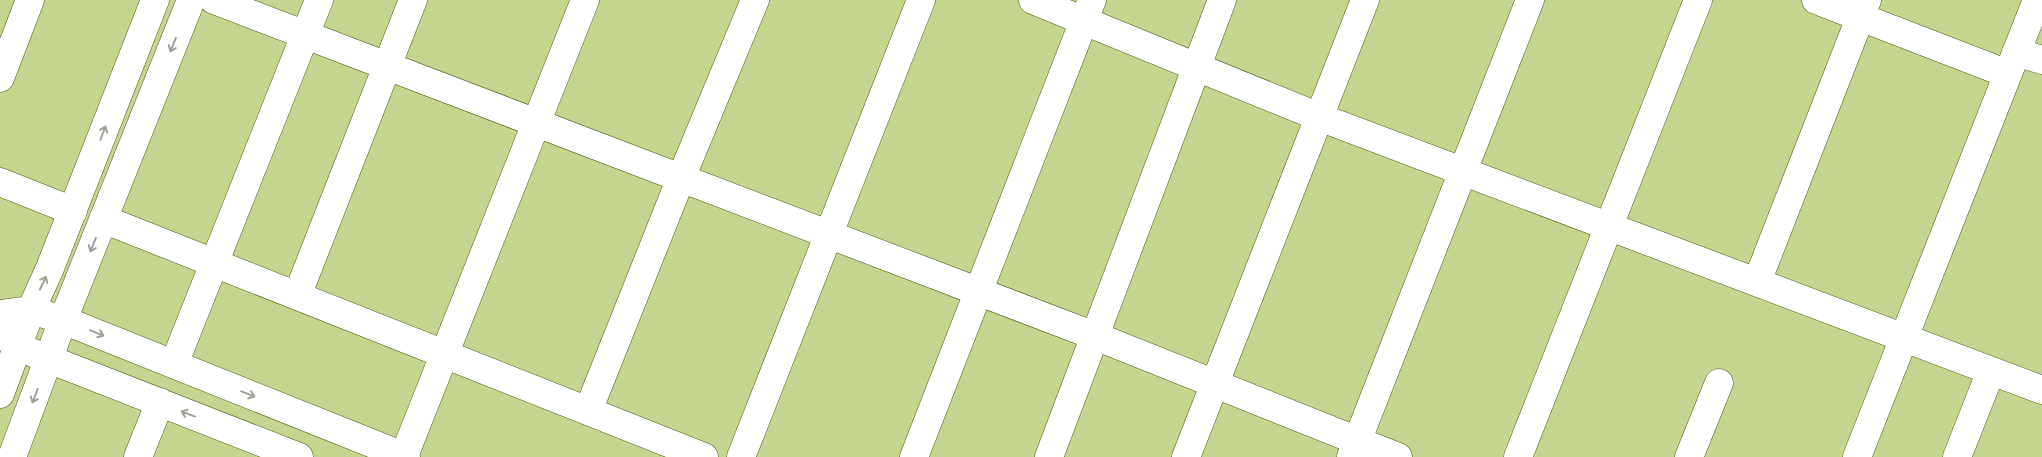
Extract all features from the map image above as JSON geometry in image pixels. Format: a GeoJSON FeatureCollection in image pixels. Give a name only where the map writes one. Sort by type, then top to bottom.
{"type":"FeatureCollection","features":[{"type":"Feature","properties":{"kind":"street"},"geometry":{"type":"LineString","coordinates":[[0,78],[30,0]]}},
{"type":"Feature","properties":{"kind":"street"},"geometry":{"type":"LineString","coordinates":[[0,394],[9,340],[31,310],[50,268],[155,0]]}},
{"type":"Feature","properties":{"kind":"street"},"geometry":{"type":"LineString","coordinates":[[12,457],[63,320],[192,0]]}},
{"type":"Feature","properties":{"kind":"street"},"geometry":{"type":"LineString","coordinates":[[214,0],[1095,336],[1215,384],[1354,449],[1398,457]]}},
{"type":"Feature","properties":{"kind":"street"},"geometry":{"type":"LineString","coordinates":[[174,364],[319,0]]}},
{"type":"Feature","properties":{"kind":"street"},"geometry":{"type":"LineString","coordinates":[[297,296],[413,0]]}},
{"type":"Feature","properties":{"kind":"street"},"geometry":{"type":"LineString","coordinates":[[0,314],[31,310],[63,320],[405,457],[585,0]]}},
{"type":"Feature","properties":{"kind":"street"},"geometry":{"type":"LineString","coordinates":[[588,411],[681,178],[755,0]]}},
{"type":"Feature","properties":{"kind":"street"},"geometry":{"type":"LineString","coordinates":[[741,457],[921,0]]}},
{"type":"Feature","properties":{"kind":"street"},"geometry":{"type":"LineString","coordinates":[[1033,0],[1088,10],[1198,67],[1320,117],[2042,390]]}},
{"type":"Feature","properties":{"kind":"street"},"geometry":{"type":"LineString","coordinates":[[1049,457],[1222,0]]}},
{"type":"Feature","properties":{"kind":"street"},"geometry":{"type":"LineString","coordinates":[[1186,457],[1365,0]]}},
{"type":"Feature","properties":{"kind":"street"},"geometry":{"type":"LineString","coordinates":[[1354,449],[1530,0]]}},
{"type":"Feature","properties":{"kind":"street"},"geometry":{"type":"LineString","coordinates":[[1518,457],[1698,0]]}},
{"type":"Feature","properties":{"kind":"street"},"geometry":{"type":"LineString","coordinates":[[1816,0],[1864,9],[2022,62]]}},
{"type":"Feature","properties":{"kind":"street"},"geometry":{"type":"LineString","coordinates":[[1857,457],[1904,338],[2022,62],[2037,0]]}},
{"type":"Feature","properties":{"kind":"street"},"geometry":{"type":"LineString","coordinates":[[1757,282],[1864,9]]}},
{"type":"Feature","properties":{"kind":"street"},"geometry":{"type":"LineString","coordinates":[[914,457],[1088,10]]}},
{"type":"Feature","properties":{"kind":"street"},"geometry":{"type":"LineString","coordinates":[[0,182],[73,211]]}},
{"type":"Feature","properties":{"kind":"street"},"geometry":{"type":"LineString","coordinates":[[103,219],[704,457]]}},
{"type":"Feature","properties":{"kind":"street"},"geometry":{"type":"LineString","coordinates":[[9,340],[299,457]]}},
{"type":"Feature","properties":{"kind":"street"},"geometry":{"type":"LineString","coordinates":[[1957,457],[1991,371]]}},
{"type":"Feature","properties":{"kind":"street"},"geometry":{"type":"LineString","coordinates":[[1689,457],[1719,383]]}},
{"type":"Feature","properties":{"kind":"street"},"geometry":{"type":"LineString","coordinates":[[138,457],[160,402]]}}]}
